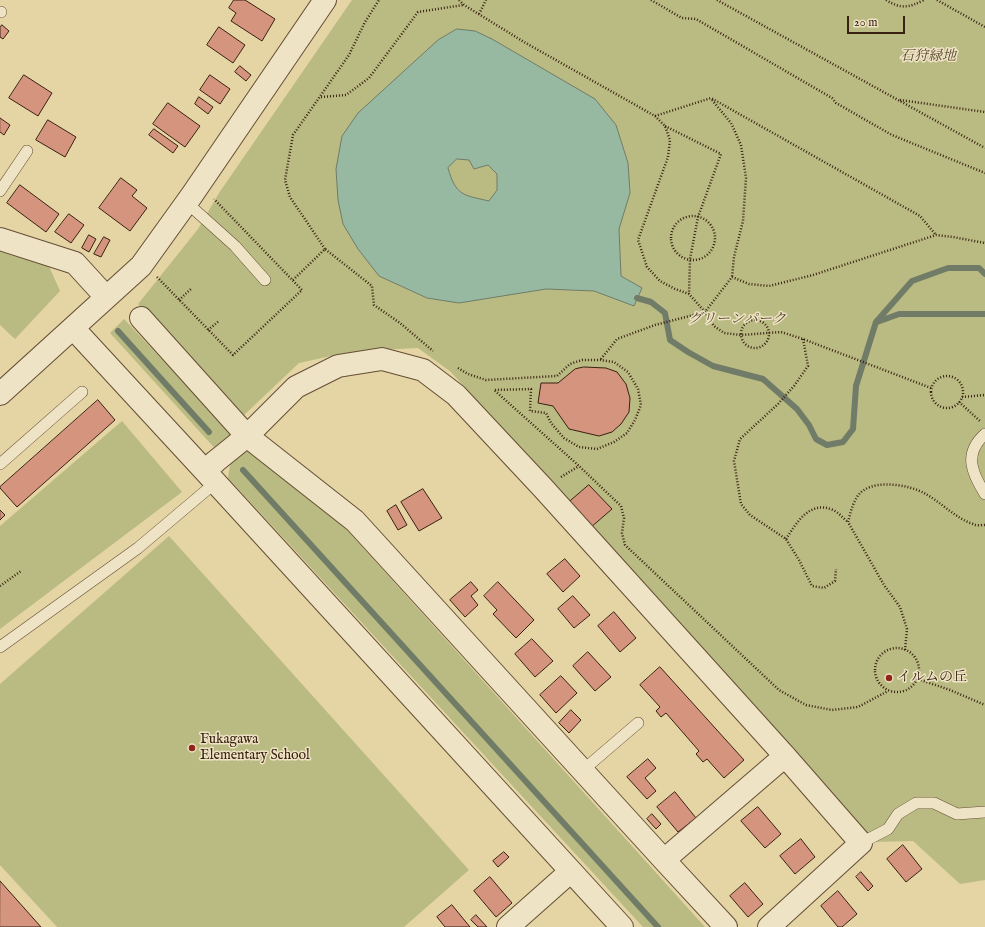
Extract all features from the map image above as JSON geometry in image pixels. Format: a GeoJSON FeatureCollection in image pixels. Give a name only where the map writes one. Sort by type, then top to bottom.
{"type":"FeatureCollection","features":[{"type":"Feature","properties":{"kind":"street"},"geometry":{"type":"LineString","coordinates":[[0,394],[141,266],[325,0]]}},
{"type":"Feature","properties":{"kind":"street"},"geometry":{"type":"LineString","coordinates":[[0,239],[75,263],[106,297]]}},
{"type":"Feature","properties":{"kind":"street"},"geometry":{"type":"LineString","coordinates":[[141,318],[247,436],[355,521],[726,927]]}},
{"type":"Feature","properties":{"kind":"street"},"geometry":{"type":"LineString","coordinates":[[73,328],[622,927]]}},
{"type":"Feature","properties":{"kind":"street"},"geometry":{"type":"LineString","coordinates":[[210,477],[216,461],[247,436],[296,386],[338,366],[382,359],[423,370],[456,395],[548,494],[861,842],[769,927]]}},
{"type":"Feature","properties":{"kind":"street"},"geometry":{"type":"LineString","coordinates":[[664,860],[785,756]]}},
{"type":"Feature","properties":{"kind":"street"},"geometry":{"type":"LineString","coordinates":[[508,927],[570,872]]}},
{"type":"Feature","properties":{"kind":"lane"},"geometry":{"type":"LineString","coordinates":[[0,191],[27,152]]}},
{"type":"Feature","properties":{"kind":"lane"},"geometry":{"type":"LineString","coordinates":[[186,202],[235,246],[265,280]]}},
{"type":"Feature","properties":{"kind":"lane"},"geometry":{"type":"LineString","coordinates":[[0,464],[82,392]]}},
{"type":"Feature","properties":{"kind":"lane"},"geometry":{"type":"LineString","coordinates":[[985,434],[978,440],[971,459],[975,477],[985,494]]}},
{"type":"Feature","properties":{"kind":"lane"},"geometry":{"type":"LineString","coordinates":[[0,647],[138,548],[210,477]]}},
{"type":"Feature","properties":{"kind":"lane"},"geometry":{"type":"LineString","coordinates":[[582,771],[638,723]]}},
{"type":"Feature","properties":{"kind":"lane"},"geometry":{"type":"LineString","coordinates":[[861,842],[888,829],[898,814],[916,803],[934,803],[957,814],[985,812]]}},
{"type":"Feature","properties":{"kind":"path"},"geometry":{"type":"LineString","coordinates":[[379,0],[365,22],[350,55],[293,135],[285,180],[290,197],[324,249],[372,286],[374,305],[400,323],[434,352]]}},
{"type":"Feature","properties":{"kind":"path"},"geometry":{"type":"LineString","coordinates":[[460,0],[464,5],[565,66],[655,116],[665,126],[722,154],[698,217],[690,259],[689,294]]}},
{"type":"Feature","properties":{"kind":"path"},"geometry":{"type":"LineString","coordinates":[[479,14],[486,0]]}},
{"type":"Feature","properties":{"kind":"path"},"geometry":{"type":"LineString","coordinates":[[651,0],[682,18],[696,19],[832,98],[836,103],[892,135],[985,173]]}},
{"type":"Feature","properties":{"kind":"path"},"geometry":{"type":"LineString","coordinates":[[718,0],[985,148]]}},
{"type":"Feature","properties":{"kind":"path"},"geometry":{"type":"LineString","coordinates":[[886,0],[901,7],[912,6],[924,0]]}},
{"type":"Feature","properties":{"kind":"path"},"geometry":{"type":"LineString","coordinates":[[937,0],[985,27]]}},
{"type":"Feature","properties":{"kind":"path"},"geometry":{"type":"LineString","coordinates":[[321,97],[346,95],[369,78],[418,12],[464,5]]}},
{"type":"Feature","properties":{"kind":"path"},"geometry":{"type":"LineString","coordinates":[[655,116],[711,98],[920,216],[936,235]]}},
{"type":"Feature","properties":{"kind":"path"},"geometry":{"type":"LineString","coordinates":[[600,360],[617,339],[655,325],[705,312],[732,277],[734,257],[743,220],[746,178],[741,145],[731,122],[711,98]]}},
{"type":"Feature","properties":{"kind":"path"},"geometry":{"type":"LineString","coordinates":[[897,100],[985,112]]}},
{"type":"Feature","properties":{"kind":"path"},"geometry":{"type":"LineString","coordinates":[[665,126],[670,140],[668,157],[638,240],[647,267],[660,281],[689,294],[705,312],[714,326],[724,333],[741,335],[781,332],[855,358],[931,388]]}},
{"type":"Feature","properties":{"kind":"path"},"geometry":{"type":"LineString","coordinates":[[152,273],[233,355],[302,290],[209,194]]}},
{"type":"Feature","properties":{"kind":"path"},"geometry":{"type":"LineString","coordinates":[[691,216],[698,217],[710,224],[714,231],[715,238],[710,252],[697,259],[690,259],[678,253],[674,247],[672,234],[674,227],[684,218],[691,216]]}},
{"type":"Feature","properties":{"kind":"path"},"geometry":{"type":"LineString","coordinates":[[732,277],[749,284],[769,286],[813,275],[936,235],[985,243]]}},
{"type":"Feature","properties":{"kind":"path"},"geometry":{"type":"LineString","coordinates":[[292,280],[324,249]]}},
{"type":"Feature","properties":{"kind":"path"},"geometry":{"type":"LineString","coordinates":[[179,300],[191,289]]}},
{"type":"Feature","properties":{"kind":"path"},"geometry":{"type":"LineString","coordinates":[[756,320],[764,324],[768,332],[764,344],[756,347],[752,347],[744,343],[741,335],[743,326],[747,322],[756,320]]}},
{"type":"Feature","properties":{"kind":"path"},"geometry":{"type":"LineString","coordinates":[[208,330],[219,322]]}},
{"type":"Feature","properties":{"kind":"path"},"geometry":{"type":"LineString","coordinates":[[803,339],[808,366],[794,386],[778,404],[740,439],[734,461],[741,504],[750,515],[786,539],[799,560],[812,586],[824,588],[835,582],[836,569]]}},
{"type":"Feature","properties":{"kind":"path"},"geometry":{"type":"LineString","coordinates":[[452,366],[468,374],[486,380],[557,376],[570,364],[582,360],[614,362],[628,372],[638,389],[641,405],[635,420],[627,433],[614,442],[597,448],[579,447],[564,438],[551,423],[546,413],[530,410],[531,389],[494,390],[579,466],[621,506],[624,518],[622,533],[624,545],[779,690],[806,704],[832,710],[858,707],[888,691]]}},
{"type":"Feature","properties":{"kind":"path"},"geometry":{"type":"LineString","coordinates":[[946,376],[951,377],[960,383],[963,392],[962,397],[959,402],[950,407],[940,406],[932,399],[931,388],[937,380],[946,376]]}},
{"type":"Feature","properties":{"kind":"path"},"geometry":{"type":"LineString","coordinates":[[962,397],[985,395]]}},
{"type":"Feature","properties":{"kind":"path"},"geometry":{"type":"LineString","coordinates":[[959,402],[985,425]]}},
{"type":"Feature","properties":{"kind":"path"},"geometry":{"type":"LineString","coordinates":[[848,522],[852,505],[864,490],[880,484],[900,485],[922,492],[962,519],[974,525],[985,525]]}},
{"type":"Feature","properties":{"kind":"path"},"geometry":{"type":"LineString","coordinates":[[786,539],[795,524],[805,513],[820,507],[834,510],[848,522],[884,585],[900,607],[907,629],[906,650]]}},
{"type":"Feature","properties":{"kind":"path"},"geometry":{"type":"LineString","coordinates":[[0,586],[21,571]]}},
{"type":"Feature","properties":{"kind":"path"},"geometry":{"type":"LineString","coordinates":[[898,648],[912,653],[919,665],[920,672],[918,679],[914,685],[902,692],[888,691],[882,686],[875,673],[879,658],[884,652],[890,649],[898,648]]}},
{"type":"Feature","properties":{"kind":"path"},"geometry":{"type":"LineString","coordinates":[[918,679],[950,690],[985,705]]}},
{"type":"Feature","properties":{"kind":"green space","name":"グリーンパーク"},"geometry":{"type":"Polygon","coordinates":[[[352,0],[985,0],[985,880],[960,884],[913,841],[872,842],[785,747],[451,372],[418,348],[340,354],[299,363],[241,418],[138,304],[198,229],[219,193],[352,0]]]}},
{"type":"Feature","properties":{"kind":"green space"},"geometry":{"type":"Polygon","coordinates":[[[0,248],[48,264],[60,291],[15,339],[0,325],[0,248]]]}},
{"type":"Feature","properties":{"kind":"green space"},"geometry":{"type":"Polygon","coordinates":[[[124,319],[250,453],[338,520],[705,927],[643,927],[228,478],[230,465],[110,333],[124,319]]]}},
{"type":"Feature","properties":{"kind":"green space"},"geometry":{"type":"Polygon","coordinates":[[[122,421],[182,492],[0,629],[0,526],[122,421]]]}},
{"type":"Feature","properties":{"kind":"green space","name":"Fukagawa Elementary School"},"geometry":{"type":"Polygon","coordinates":[[[169,536],[469,870],[404,927],[57,927],[0,865],[0,684],[169,536]]]}},
{"type":"Feature","properties":{"kind":"shaded area"},"geometry":{"type":"Polygon","coordinates":[[[457,29],[475,31],[492,39],[595,99],[616,125],[628,163],[630,193],[619,229],[621,276],[642,288],[634,306],[594,291],[546,289],[459,303],[427,298],[379,276],[358,249],[343,224],[338,200],[336,169],[342,136],[358,113],[438,40],[457,29]],[[457,159],[448,168],[454,184],[462,193],[489,201],[497,190],[497,174],[488,165],[474,169],[469,160],[457,159]]]}},
{"type":"Feature","properties":{"kind":"building"},"geometry":{"type":"Polygon","coordinates":[[[234,0],[245,0],[275,19],[262,41],[231,21],[236,13],[229,8],[234,0]]]}},
{"type":"Feature","properties":{"kind":"building"},"geometry":{"type":"Polygon","coordinates":[[[2,25],[9,31],[3,39],[0,37],[0,28],[2,25]]]}},
{"type":"Feature","properties":{"kind":"building"},"geometry":{"type":"Polygon","coordinates":[[[219,27],[245,45],[233,63],[207,45],[219,27]]]}},
{"type":"Feature","properties":{"kind":"building"},"geometry":{"type":"Polygon","coordinates":[[[240,66],[251,75],[246,81],[235,72],[240,66]]]}},
{"type":"Feature","properties":{"kind":"building"},"geometry":{"type":"Polygon","coordinates":[[[24,75],[52,93],[38,116],[9,98],[24,75]]]}},
{"type":"Feature","properties":{"kind":"building"},"geometry":{"type":"Polygon","coordinates":[[[210,75],[230,89],[220,104],[200,90],[210,75]]]}},
{"type":"Feature","properties":{"kind":"building"},"geometry":{"type":"Polygon","coordinates":[[[199,97],[213,107],[208,114],[195,104],[199,97]]]}},
{"type":"Feature","properties":{"kind":"building"},"geometry":{"type":"Polygon","coordinates":[[[168,103],[200,126],[185,147],[153,124],[168,103]]]}},
{"type":"Feature","properties":{"kind":"building"},"geometry":{"type":"Polygon","coordinates":[[[0,118],[10,125],[4,135],[0,132],[0,118]]]}},
{"type":"Feature","properties":{"kind":"building"},"geometry":{"type":"Polygon","coordinates":[[[48,120],[76,137],[65,157],[36,140],[48,120]]]}},
{"type":"Feature","properties":{"kind":"building"},"geometry":{"type":"Polygon","coordinates":[[[154,129],[178,146],[173,153],[149,135],[154,129]]]}},
{"type":"Feature","properties":{"kind":"building"},"geometry":{"type":"Polygon","coordinates":[[[121,178],[137,190],[132,196],[147,208],[130,231],[99,208],[121,178]]]}},
{"type":"Feature","properties":{"kind":"building"},"geometry":{"type":"Polygon","coordinates":[[[20,185],[59,214],[46,232],[7,203],[20,185]]]}},
{"type":"Feature","properties":{"kind":"building"},"geometry":{"type":"Polygon","coordinates":[[[69,214],[84,225],[71,243],[55,232],[69,214]]]}},
{"type":"Feature","properties":{"kind":"building"},"geometry":{"type":"Polygon","coordinates":[[[89,235],[96,239],[89,252],[82,248],[89,235]]]}},
{"type":"Feature","properties":{"kind":"building"},"geometry":{"type":"Polygon","coordinates":[[[104,237],[110,240],[101,257],[94,254],[104,237]]]}},
{"type":"Feature","properties":{"kind":"building"},"geometry":{"type":"Polygon","coordinates":[[[584,367],[606,368],[617,372],[626,384],[630,398],[629,412],[621,424],[612,432],[599,436],[569,429],[553,406],[538,403],[541,383],[558,383],[575,369],[584,367]]]}},
{"type":"Feature","properties":{"kind":"building"},"geometry":{"type":"Polygon","coordinates":[[[98,400],[115,420],[17,507],[0,487],[98,400]]]}},
{"type":"Feature","properties":{"kind":"building"},"geometry":{"type":"Polygon","coordinates":[[[589,485],[612,509],[590,528],[567,504],[589,485]]]}},
{"type":"Feature","properties":{"kind":"building"},"geometry":{"type":"Polygon","coordinates":[[[423,489],[442,518],[419,531],[401,502],[423,489]]]}},
{"type":"Feature","properties":{"kind":"building"},"geometry":{"type":"Polygon","coordinates":[[[396,505],[407,525],[398,530],[387,511],[396,505]]]}},
{"type":"Feature","properties":{"kind":"building"},"geometry":{"type":"Polygon","coordinates":[[[0,510],[5,515],[0,520],[0,510]]]}},
{"type":"Feature","properties":{"kind":"building"},"geometry":{"type":"Polygon","coordinates":[[[565,559],[580,576],[563,592],[547,574],[565,559]]]}},
{"type":"Feature","properties":{"kind":"building"},"geometry":{"type":"Polygon","coordinates":[[[471,582],[478,590],[471,596],[478,605],[465,617],[450,600],[471,582]]]}},
{"type":"Feature","properties":{"kind":"building"},"geometry":{"type":"Polygon","coordinates":[[[498,582],[534,620],[516,638],[493,614],[497,610],[484,596],[498,582]]]}},
{"type":"Feature","properties":{"kind":"building"},"geometry":{"type":"Polygon","coordinates":[[[573,596],[590,615],[574,628],[558,609],[573,596]]]}},
{"type":"Feature","properties":{"kind":"building"},"geometry":{"type":"Polygon","coordinates":[[[614,612],[636,638],[620,652],[598,626],[614,612]]]}},
{"type":"Feature","properties":{"kind":"building"},"geometry":{"type":"Polygon","coordinates":[[[532,639],[553,661],[535,677],[515,654],[532,639]]]}},
{"type":"Feature","properties":{"kind":"building"},"geometry":{"type":"Polygon","coordinates":[[[588,652],[611,677],[595,691],[573,666],[588,652]]]}},
{"type":"Feature","properties":{"kind":"building"},"geometry":{"type":"Polygon","coordinates":[[[660,667],[744,760],[724,778],[707,759],[703,762],[696,754],[699,751],[666,713],[661,717],[656,711],[660,707],[640,685],[660,667]]]}},
{"type":"Feature","properties":{"kind":"building"},"geometry":{"type":"Polygon","coordinates":[[[561,676],[577,693],[556,713],[540,695],[561,676]]]}},
{"type":"Feature","properties":{"kind":"building"},"geometry":{"type":"Polygon","coordinates":[[[571,710],[581,720],[569,733],[559,723],[571,710]]]}},
{"type":"Feature","properties":{"kind":"building"},"geometry":{"type":"Polygon","coordinates":[[[648,759],[656,768],[645,778],[656,791],[647,799],[627,777],[648,759]]]}},
{"type":"Feature","properties":{"kind":"building"},"geometry":{"type":"Polygon","coordinates":[[[675,792],[696,818],[678,832],[657,807],[675,792]]]}},
{"type":"Feature","properties":{"kind":"building"},"geometry":{"type":"Polygon","coordinates":[[[758,807],[781,834],[765,848],[741,821],[758,807]]]}},
{"type":"Feature","properties":{"kind":"building"},"geometry":{"type":"Polygon","coordinates":[[[652,814],[661,824],[656,829],[647,819],[652,814]]]}},
{"type":"Feature","properties":{"kind":"building"},"geometry":{"type":"Polygon","coordinates":[[[801,839],[815,857],[795,874],[780,856],[801,839]]]}},
{"type":"Feature","properties":{"kind":"building"},"geometry":{"type":"Polygon","coordinates":[[[903,845],[922,869],[906,882],[887,859],[903,845]]]}},
{"type":"Feature","properties":{"kind":"building"},"geometry":{"type":"Polygon","coordinates":[[[504,852],[509,857],[498,867],[493,861],[504,852]]]}},
{"type":"Feature","properties":{"kind":"building"},"geometry":{"type":"Polygon","coordinates":[[[861,872],[873,886],[868,891],[856,877],[861,872]]]}},
{"type":"Feature","properties":{"kind":"building"},"geometry":{"type":"Polygon","coordinates":[[[490,877],[512,903],[496,917],[474,891],[490,877]]]}},
{"type":"Feature","properties":{"kind":"building"},"geometry":{"type":"Polygon","coordinates":[[[0,881],[41,927],[0,927],[0,881]]]}},
{"type":"Feature","properties":{"kind":"building"},"geometry":{"type":"Polygon","coordinates":[[[745,883],[763,904],[748,917],[730,896],[745,883]]]}},
{"type":"Feature","properties":{"kind":"building"},"geometry":{"type":"Polygon","coordinates":[[[838,891],[857,914],[842,927],[838,927],[821,906],[838,891]]]}},
{"type":"Feature","properties":{"kind":"building"},"geometry":{"type":"Polygon","coordinates":[[[452,905],[470,927],[445,927],[437,917],[452,905]]]}},
{"type":"Feature","properties":{"kind":"building"},"geometry":{"type":"Polygon","coordinates":[[[476,915],[487,927],[478,927],[471,920],[476,915]]]}},
{"type":"Feature","properties":{"kind":"waterway"},"geometry":{"type":"LineString","coordinates":[[637,298],[651,302],[665,313],[670,340],[688,352],[713,366],[763,379],[797,409],[809,425],[816,439],[827,445],[843,442],[853,429],[856,386],[876,322],[912,281],[948,268],[979,268],[985,274]]}},
{"type":"Feature","properties":{"kind":"waterway"},"geometry":{"type":"LineString","coordinates":[[877,322],[899,314],[985,314]]}},
{"type":"Feature","properties":{"kind":"waterway"},"geometry":{"type":"LineString","coordinates":[[118,331],[209,432]]}},
{"type":"Feature","properties":{"kind":"waterway"},"geometry":{"type":"LineString","coordinates":[[243,470],[658,927]]}},
{"type":"Feature","properties":{"kind":"place","name":"イルムの丘"},"geometry":{"type":"Point","coordinates":[889,678]}},
{"type":"Feature","properties":{"kind":"place","name":"Fukagawa Elementary School"},"geometry":{"type":"Point","coordinates":[192,748]}},
{"type":"Feature","properties":{"kind":"park label","name":"石狩緑地"},"geometry":{"type":"Point","coordinates":[928,57]}}]}
